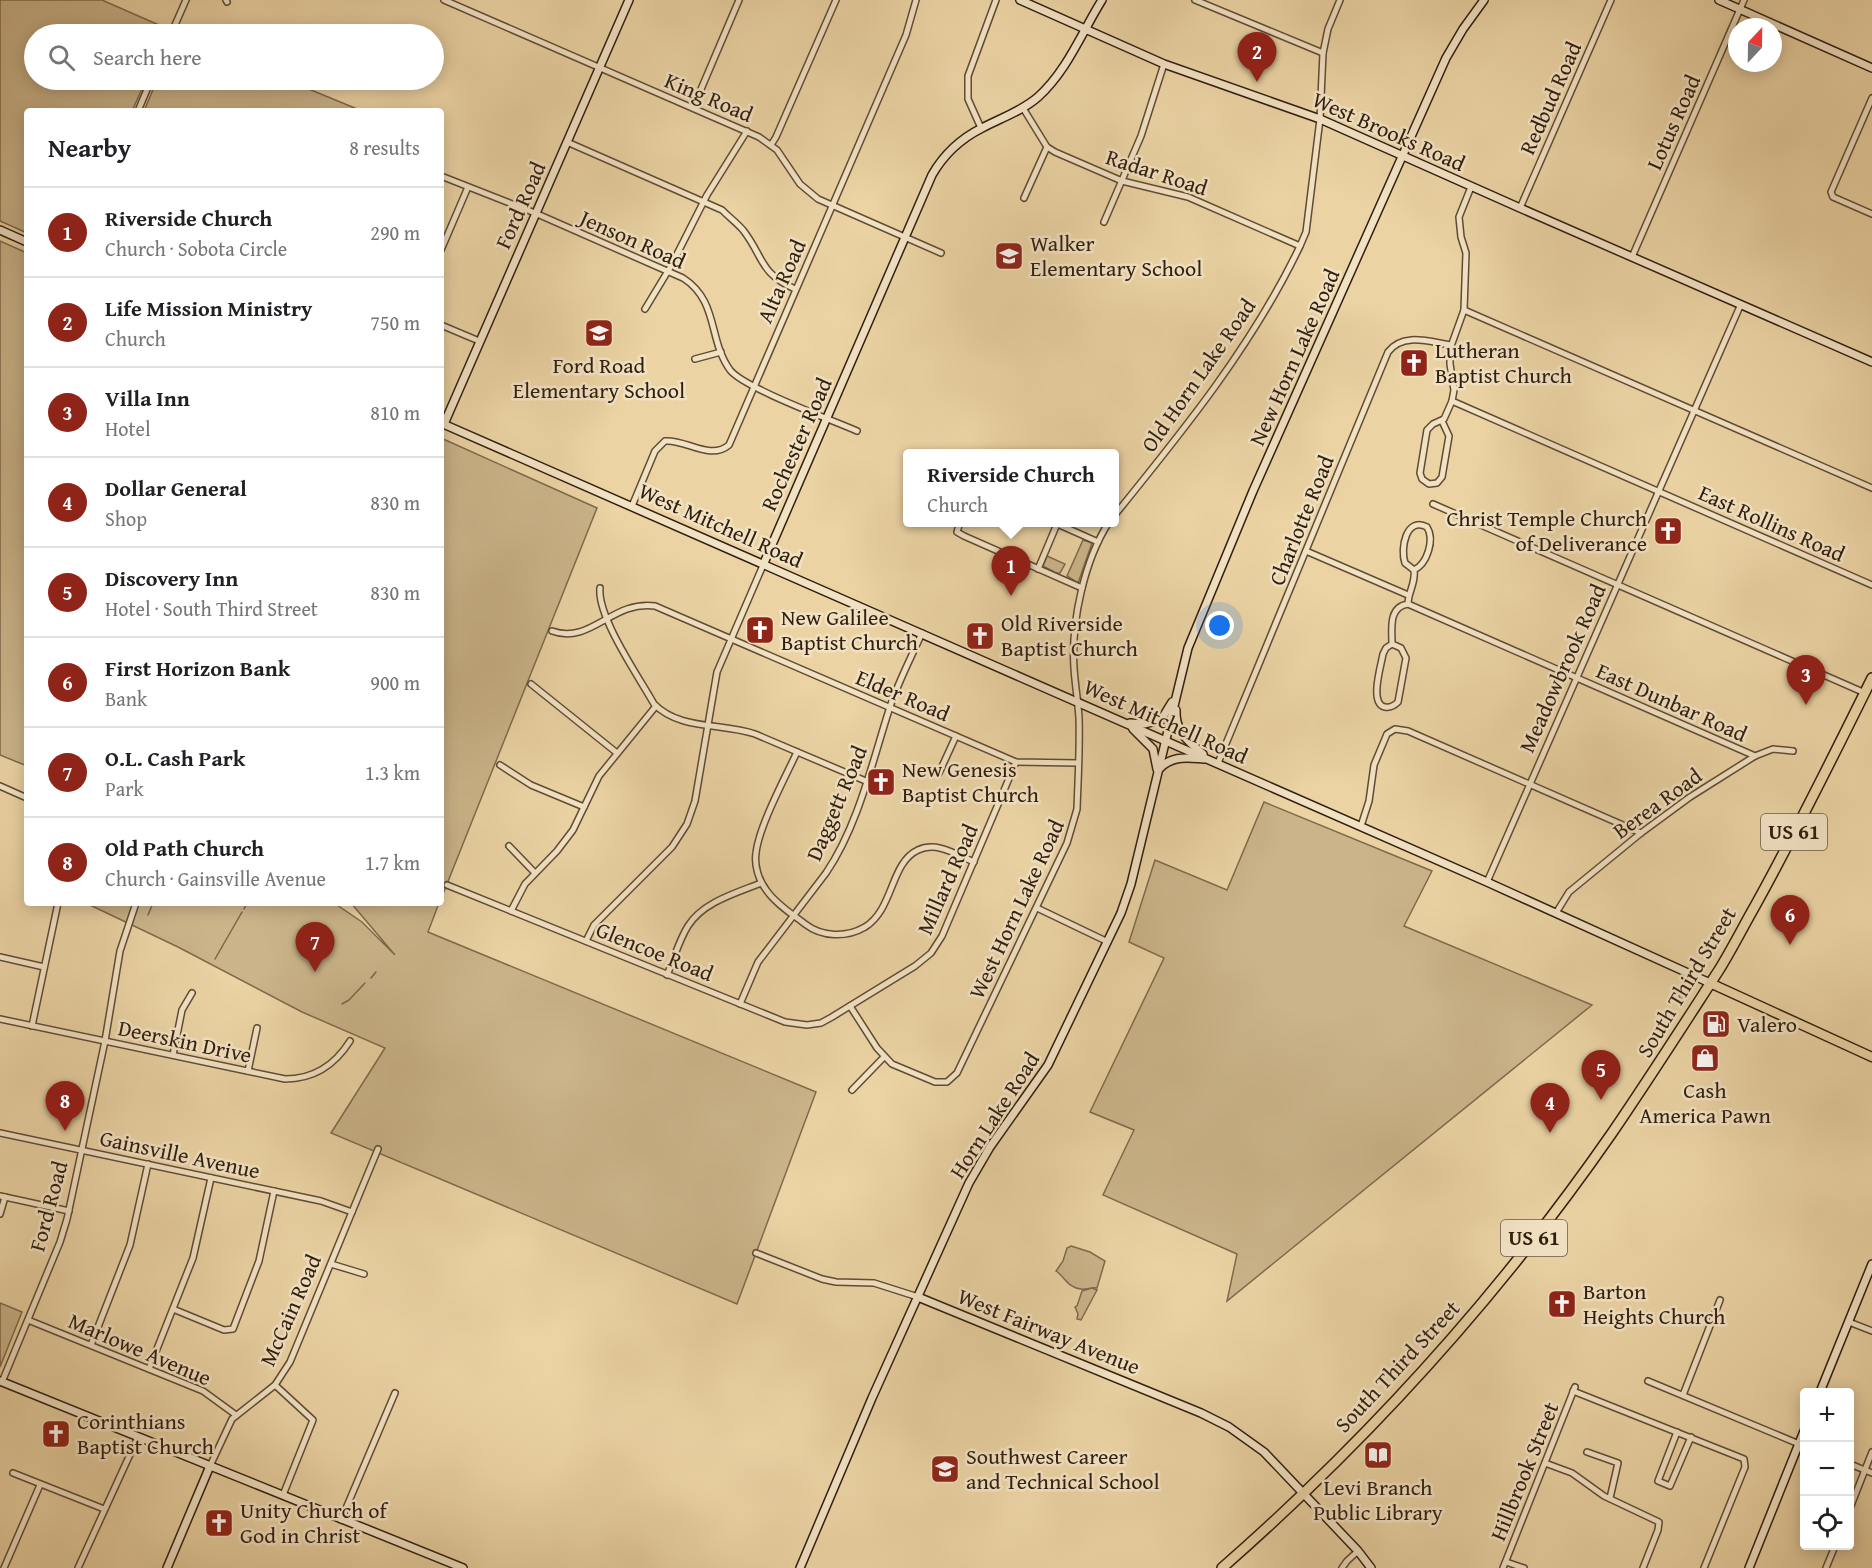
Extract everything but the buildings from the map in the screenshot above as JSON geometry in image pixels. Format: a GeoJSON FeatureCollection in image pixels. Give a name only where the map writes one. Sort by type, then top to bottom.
{"type":"FeatureCollection","features":[{"type":"Feature","properties":{"kind":"highway","name":"South Third Street"},"geometry":{"type":"LineString","coordinates":[[1222,1568],[1304,1493],[1426,1367],[1523,1252],[1613,1132],[1722,964],[1772,876],[1872,678]]}},
{"type":"Feature","properties":{"kind":"main road","name":"Ford Road"},"geometry":{"type":"LineString","coordinates":[[444,420],[629,0]]}},
{"type":"Feature","properties":{"kind":"main road","name":"West Brooks Road"},"geometry":{"type":"LineString","coordinates":[[1020,0],[1164,64],[1320,119],[1470,187],[1872,362]]}},
{"type":"Feature","properties":{"kind":"main road","name":"Rochester Road"},"geometry":{"type":"LineString","coordinates":[[764,563],[929,180],[957,143],[981,128],[1023,108],[1050,85],[1086,30],[1102,0]]}},
{"type":"Feature","properties":{"kind":"main road","name":"New Horn Lake Road"},"geometry":{"type":"LineString","coordinates":[[1165,740],[1188,648],[1218,575],[1322,334],[1404,156],[1446,58],[1484,0]]}},
{"type":"Feature","properties":{"kind":"main road"},"geometry":{"type":"LineString","coordinates":[[1719,0],[1872,68]]}},
{"type":"Feature","properties":{"kind":"main road"},"geometry":{"type":"LineString","coordinates":[[0,230],[24,241]]}},
{"type":"Feature","properties":{"kind":"main road","name":"West Mitchell Road"},"geometry":{"type":"LineString","coordinates":[[444,425],[1210,759],[1710,983]]}},
{"type":"Feature","properties":{"kind":"main road"},"geometry":{"type":"LineString","coordinates":[[1126,723],[1161,720],[1176,695]]}},
{"type":"Feature","properties":{"kind":"main road"},"geometry":{"type":"LineString","coordinates":[[1176,695],[1175,722],[1178,730],[1210,759]]}},
{"type":"Feature","properties":{"kind":"main road"},"geometry":{"type":"LineString","coordinates":[[1126,723],[1151,747],[1158,770],[1165,763],[1179,758],[1210,759]]}},
{"type":"Feature","properties":{"kind":"main road","name":"Horn Lake Road"},"geometry":{"type":"LineString","coordinates":[[800,1568],[872,1398],[975,1172],[1048,1065],[1108,942],[1131,884],[1165,740]]}},
{"type":"Feature","properties":{"kind":"main road"},"geometry":{"type":"LineString","coordinates":[[1710,983],[1872,1057]]}},
{"type":"Feature","properties":{"kind":"main road"},"geometry":{"type":"LineString","coordinates":[[1822,1388],[1872,1264]]}},
{"type":"Feature","properties":{"kind":"main road","name":"West Fairway Avenue"},"geometry":{"type":"LineString","coordinates":[[918,1297],[1218,1420],[1246,1437],[1264,1452],[1358,1551],[1371,1568]]}},
{"type":"Feature","properties":{"kind":"main road"},"geometry":{"type":"LineString","coordinates":[[1,1382],[283,1495],[443,1564],[463,1568]]}},
{"type":"Feature","properties":{"kind":"main road"},"geometry":{"type":"LineString","coordinates":[[1749,1568],[1800,1450]]}},
{"type":"Feature","properties":{"kind":"main road","name":"McCain Road"},"geometry":{"type":"LineString","coordinates":[[166,1568],[210,1466]]}},
{"type":"Feature","properties":{"kind":"street"},"geometry":{"type":"LineString","coordinates":[[175,24],[186,0]]}},
{"type":"Feature","properties":{"kind":"street","name":"King Road"},"geometry":{"type":"LineString","coordinates":[[444,0],[747,131],[771,145],[804,189],[818,199],[941,253]]}},
{"type":"Feature","properties":{"kind":"street"},"geometry":{"type":"LineString","coordinates":[[693,108],[739,0]]}},
{"type":"Feature","properties":{"kind":"street"},"geometry":{"type":"LineString","coordinates":[[771,145],[836,0]]}},
{"type":"Feature","properties":{"kind":"street","name":"Alta Road"},"geometry":{"type":"LineString","coordinates":[[632,506],[655,451],[665,441],[676,440],[713,452],[723,450],[729,445],[906,35],[916,0]]}},
{"type":"Feature","properties":{"kind":"street"},"geometry":{"type":"LineString","coordinates":[[981,128],[968,99],[968,76],[996,0]]}},
{"type":"Feature","properties":{"kind":"street"},"geometry":{"type":"LineString","coordinates":[[1195,0],[1323,53]]}},
{"type":"Feature","properties":{"kind":"street","name":"Old Horn Lake Road"},"geometry":{"type":"LineString","coordinates":[[1119,510],[1169,448],[1235,358],[1300,246],[1306,232],[1320,119],[1323,53],[1328,29],[1340,0]]}},
{"type":"Feature","properties":{"kind":"street","name":"Redbud Road"},"geometry":{"type":"LineString","coordinates":[[1520,208],[1611,0]]}},
{"type":"Feature","properties":{"kind":"street","name":"Lotus Road"},"geometry":{"type":"LineString","coordinates":[[1632,257],[1744,0]]}},
{"type":"Feature","properties":{"kind":"street"},"geometry":{"type":"LineString","coordinates":[[1104,222],[1141,136],[1164,64]]}},
{"type":"Feature","properties":{"kind":"street"},"geometry":{"type":"LineString","coordinates":[[139,108],[147,90]]}},
{"type":"Feature","properties":{"kind":"street"},"geometry":{"type":"LineString","coordinates":[[1872,98],[1831,192],[1833,197],[1872,214]]}},
{"type":"Feature","properties":{"kind":"street"},"geometry":{"type":"LineString","coordinates":[[1023,108],[1047,147],[1024,198]]}},
{"type":"Feature","properties":{"kind":"street"},"geometry":{"type":"LineString","coordinates":[[645,309],[668,271],[704,201],[747,131]]}},
{"type":"Feature","properties":{"kind":"street"},"geometry":{"type":"LineString","coordinates":[[567,142],[722,210],[742,230],[769,273],[795,289]]}},
{"type":"Feature","properties":{"kind":"street","name":"Radar Road"},"geometry":{"type":"LineString","coordinates":[[1047,147],[1122,182],[1188,197],[1300,246]]}},
{"type":"Feature","properties":{"kind":"street","name":"Jenson Road"},"geometry":{"type":"LineString","coordinates":[[444,177],[535,213],[686,280],[701,294],[708,308],[721,352],[733,373],[753,386],[857,431]]}},
{"type":"Feature","properties":{"kind":"street"},"geometry":{"type":"LineString","coordinates":[[444,243],[468,187]]}},
{"type":"Feature","properties":{"kind":"street"},"geometry":{"type":"LineString","coordinates":[[1442,421],[1449,434],[1443,475],[1439,482],[1429,484],[1422,479],[1420,473],[1427,432],[1431,425],[1442,421],[1452,401],[1454,390],[1450,363],[1451,345],[1464,310],[1466,253],[1459,218],[1470,187]]}},
{"type":"Feature","properties":{"kind":"street","name":"Meadowbrook Road"},"geometry":{"type":"LineString","coordinates":[[1487,882],[1741,304]]}},
{"type":"Feature","properties":{"kind":"street"},"geometry":{"type":"LineString","coordinates":[[1464,310],[1872,488]]}},
{"type":"Feature","properties":{"kind":"street"},"geometry":{"type":"LineString","coordinates":[[444,326],[479,341]]}},
{"type":"Feature","properties":{"kind":"street","name":"Charlotte Road"},"geometry":{"type":"LineString","coordinates":[[1218,763],[1390,349],[1406,340],[1451,345]]}},
{"type":"Feature","properties":{"kind":"street"},"geometry":{"type":"LineString","coordinates":[[695,360],[721,352]]}},
{"type":"Feature","properties":{"kind":"street","name":"East Rollins Road"},"geometry":{"type":"LineString","coordinates":[[1452,401],[1872,585]]}},
{"type":"Feature","properties":{"kind":"street"},"geometry":{"type":"LineString","coordinates":[[1433,504],[1864,693]]}},
{"type":"Feature","properties":{"kind":"street"},"geometry":{"type":"LineString","coordinates":[[1419,524],[1426,528],[1430,536],[1424,562],[1414,570],[1405,563],[1403,554],[1409,528],[1419,524]]}},
{"type":"Feature","properties":{"kind":"street"},"geometry":{"type":"LineString","coordinates":[[958,527],[957,532],[959,534],[1082,588]]}},
{"type":"Feature","properties":{"kind":"street"},"geometry":{"type":"LineString","coordinates":[[1038,569],[1054,527]]}},
{"type":"Feature","properties":{"kind":"street"},"geometry":{"type":"LineString","coordinates":[[1064,527],[1098,542]]}},
{"type":"Feature","properties":{"kind":"street"},"geometry":{"type":"LineString","coordinates":[[1078,702],[1074,649],[1082,588],[1098,542],[1106,527]]}},
{"type":"Feature","properties":{"kind":"street"},"geometry":{"type":"LineString","coordinates":[[1306,551],[1408,595]]}},
{"type":"Feature","properties":{"kind":"street","name":"Rochester Road"},"geometry":{"type":"LineString","coordinates":[[586,941],[594,925],[672,847],[684,830],[695,801],[717,672],[764,563]]}},
{"type":"Feature","properties":{"kind":"street"},"geometry":{"type":"LineString","coordinates":[[1392,644],[1401,648],[1406,658],[1397,703],[1391,707],[1385,707],[1378,702],[1376,696],[1384,652],[1392,644],[1393,615],[1399,607],[1408,604],[1408,595],[1414,582],[1414,570]]}},
{"type":"Feature","properties":{"kind":"street"},"geometry":{"type":"LineString","coordinates":[[600,588],[601,603],[607,619],[656,706],[679,720],[747,731],[868,782]]}},
{"type":"Feature","properties":{"kind":"street","name":"East Dunbar Road"},"geometry":{"type":"LineString","coordinates":[[1408,604],[1755,756]]}},
{"type":"Feature","properties":{"kind":"street","name":"Elder Road"},"geometry":{"type":"LineString","coordinates":[[552,632],[562,635],[575,634],[629,607],[650,605],[669,611],[1017,762],[1078,764]]}},
{"type":"Feature","properties":{"kind":"street","name":"Daggett Road"},"geometry":{"type":"LineString","coordinates":[[740,1004],[758,962],[832,863],[868,782],[890,707],[922,633]]}},
{"type":"Feature","properties":{"kind":"street"},"geometry":{"type":"LineString","coordinates":[[531,684],[616,753]]}},
{"type":"Feature","properties":{"kind":"street","name":"West Horn Lake Road"},"geometry":{"type":"LineString","coordinates":[[884,1057],[899,1068],[935,1082],[947,1082],[959,1070],[1070,837],[1077,809],[1078,702]]}},
{"type":"Feature","properties":{"kind":"street"},"geometry":{"type":"LineString","coordinates":[[511,911],[522,888],[567,839],[597,780],[616,753],[656,706]]}},
{"type":"Feature","properties":{"kind":"street"},"geometry":{"type":"LineString","coordinates":[[1360,826],[1370,798],[1375,762],[1387,734],[1395,729],[1408,731],[1641,833]]}},
{"type":"Feature","properties":{"kind":"street"},"geometry":{"type":"LineString","coordinates":[[939,773],[956,736]]}},
{"type":"Feature","properties":{"kind":"street","name":"Berea Road"},"geometry":{"type":"LineString","coordinates":[[1556,913],[1569,892],[1641,833],[1690,797],[1755,756],[1773,749],[1793,751]]}},
{"type":"Feature","properties":{"kind":"street"},"geometry":{"type":"LineString","coordinates":[[797,752],[758,841],[756,858],[761,883],[773,899],[810,928],[835,935],[853,932],[868,925],[880,913],[904,862],[913,852],[924,848],[938,848],[974,862]]}},
{"type":"Feature","properties":{"kind":"street","name":"Millard Road"},"geometry":{"type":"LineString","coordinates":[[850,1006],[915,966],[931,953],[940,939],[1017,762]]}},
{"type":"Feature","properties":{"kind":"street"},"geometry":{"type":"LineString","coordinates":[[500,765],[531,785],[584,807]]}},
{"type":"Feature","properties":{"kind":"street"},"geometry":{"type":"LineString","coordinates":[[0,786],[24,797]]}},
{"type":"Feature","properties":{"kind":"street"},"geometry":{"type":"LineString","coordinates":[[509,846],[535,873]]}},
{"type":"Feature","properties":{"kind":"street"},"geometry":{"type":"LineString","coordinates":[[668,975],[685,931],[697,914],[712,904],[761,883]]}},
{"type":"Feature","properties":{"kind":"street","name":"Glencoe Road"},"geometry":{"type":"LineString","coordinates":[[447,885],[785,1022],[804,1026],[821,1023],[850,1006]]}},
{"type":"Feature","properties":{"kind":"street"},"geometry":{"type":"LineString","coordinates":[[32,1026],[57,906]]}},
{"type":"Feature","properties":{"kind":"street","name":"Ford Road"},"geometry":{"type":"LineString","coordinates":[[1,1382],[62,1237],[105,1041],[119,955],[135,906]]}},
{"type":"Feature","properties":{"kind":"street"},"geometry":{"type":"LineString","coordinates":[[1037,908],[1108,942]]}},
{"type":"Feature","properties":{"kind":"street"},"geometry":{"type":"LineString","coordinates":[[0,957],[44,967]]}},
{"type":"Feature","properties":{"kind":"street"},"geometry":{"type":"LineString","coordinates":[[173,1055],[182,1010],[192,993]]}},
{"type":"Feature","properties":{"kind":"street"},"geometry":{"type":"LineString","coordinates":[[850,1006],[884,1057],[852,1090]]}},
{"type":"Feature","properties":{"kind":"street","name":"Deerskin Drive"},"geometry":{"type":"LineString","coordinates":[[0,1019],[285,1078],[307,1077],[321,1071],[333,1063],[350,1041]]}},
{"type":"Feature","properties":{"kind":"street"},"geometry":{"type":"LineString","coordinates":[[248,1071],[257,1028]]}},
{"type":"Feature","properties":{"kind":"street","name":"Gainsville Avenue"},"geometry":{"type":"LineString","coordinates":[[0,1133],[326,1202],[352,1212]]}},
{"type":"Feature","properties":{"kind":"street","name":"McCain Road"},"geometry":{"type":"LineString","coordinates":[[210,1466],[228,1425],[236,1415],[275,1386],[290,1362],[378,1149]]}},
{"type":"Feature","properties":{"kind":"street"},"geometry":{"type":"LineString","coordinates":[[91,1346],[130,1245],[148,1164]]}},
{"type":"Feature","properties":{"kind":"street"},"geometry":{"type":"LineString","coordinates":[[149,1369],[193,1258],[211,1178]]}},
{"type":"Feature","properties":{"kind":"street"},"geometry":{"type":"LineString","coordinates":[[173,1309],[224,1330],[233,1329],[259,1259],[274,1191]]}},
{"type":"Feature","properties":{"kind":"street"},"geometry":{"type":"LineString","coordinates":[[0,1214],[3,1197],[69,1211]]}},
{"type":"Feature","properties":{"kind":"street","name":"West Fairway Avenue"},"geometry":{"type":"LineString","coordinates":[[756,1253],[822,1279],[836,1282],[874,1283],[918,1297]]}},
{"type":"Feature","properties":{"kind":"street"},"geometry":{"type":"LineString","coordinates":[[331,1264],[364,1274]]}},
{"type":"Feature","properties":{"kind":"street"},"geometry":{"type":"LineString","coordinates":[[1683,1395],[1720,1300]]}},
{"type":"Feature","properties":{"kind":"street","name":"Marlowe Avenue"},"geometry":{"type":"LineString","coordinates":[[28,1320],[206,1393],[236,1415]]}},
{"type":"Feature","properties":{"kind":"street"},"geometry":{"type":"LineString","coordinates":[[1849,1322],[1872,1331]]}},
{"type":"Feature","properties":{"kind":"street"},"geometry":{"type":"LineString","coordinates":[[1648,1381],[1800,1444]]}},
{"type":"Feature","properties":{"kind":"street"},"geometry":{"type":"LineString","coordinates":[[275,1386],[314,1420],[283,1495]]}},
{"type":"Feature","properties":{"kind":"street","name":"Hillbrook Street"},"geometry":{"type":"LineString","coordinates":[[1504,1565],[1574,1389],[1677,1432]]}},
{"type":"Feature","properties":{"kind":"street"},"geometry":{"type":"LineString","coordinates":[[341,1520],[395,1393]]}},
{"type":"Feature","properties":{"kind":"street"},"geometry":{"type":"LineString","coordinates":[[1690,1437],[1670,1486],[1658,1481],[1677,1432],[1690,1437],[1742,1458],[1746,1464],[1704,1568]]}},
{"type":"Feature","properties":{"kind":"street"},"geometry":{"type":"LineString","coordinates":[[78,1568],[138,1437]]}},
{"type":"Feature","properties":{"kind":"street"},"geometry":{"type":"LineString","coordinates":[[1587,1452],[1618,1463],[1610,1498]]}},
{"type":"Feature","properties":{"kind":"street"},"geometry":{"type":"LineString","coordinates":[[1854,1497],[1872,1452]]}},
{"type":"Feature","properties":{"kind":"street"},"geometry":{"type":"LineString","coordinates":[[1545,1463],[1572,1473],[1610,1498],[1659,1522],[1643,1568]]}},
{"type":"Feature","properties":{"kind":"street"},"geometry":{"type":"LineString","coordinates":[[1854,1466],[1872,1473]]}},
{"type":"Feature","properties":{"kind":"street"},"geometry":{"type":"LineString","coordinates":[[13,1473],[104,1509]]}},
{"type":"Feature","properties":{"kind":"street"},"geometry":{"type":"LineString","coordinates":[[4,1568],[40,1485]]}},
{"type":"Feature","properties":{"kind":"street"},"geometry":{"type":"LineString","coordinates":[[1826,1568],[1833,1550]]}},
{"type":"Feature","properties":{"kind":"street"},"geometry":{"type":"LineString","coordinates":[[1342,1568],[1358,1551]]}},
{"type":"Feature","properties":{"kind":"street"},"geometry":{"type":"LineString","coordinates":[[1504,1565],[1524,1568]]}},
{"type":"Feature","properties":{"kind":"shaded area"},"geometry":{"type":"Polygon","coordinates":[[[0,0],[102,0],[157,24],[24,24],[24,90],[141,90],[133,108],[24,108],[24,232],[0,221],[0,0]]]}},
{"type":"Feature","properties":{"kind":"shaded area"},"geometry":{"type":"Polygon","coordinates":[[[153,90],[311,90],[355,108],[145,108],[153,90]]]}},
{"type":"Feature","properties":{"kind":"shaded area"},"geometry":{"type":"Polygon","coordinates":[[[0,241],[24,252],[24,765],[0,755],[0,241]]]}},
{"type":"Feature","properties":{"kind":"shaded area"},"geometry":{"type":"Polygon","coordinates":[[[444,439],[597,508],[444,891],[444,439]]]}},
{"type":"Feature","properties":{"kind":"shaded area"},"geometry":{"type":"Polygon","coordinates":[[[1083,540],[1092,543],[1078,583],[1067,576],[1083,540]]]}},
{"type":"Feature","properties":{"kind":"shaded area"},"geometry":{"type":"Polygon","coordinates":[[[1047,556],[1065,564],[1060,573],[1043,566],[1047,556]]]}},
{"type":"Feature","properties":{"kind":"shaded area"},"geometry":{"type":"Polygon","coordinates":[[[1264,802],[1432,871],[1404,926],[1592,1005],[1227,1301],[1237,1254],[1103,1195],[1134,1130],[1090,1112],[1164,958],[1129,942],[1155,860],[1227,890],[1264,802]]]}},
{"type":"Feature","properties":{"kind":"shaded area"},"geometry":{"type":"Polygon","coordinates":[[[92,906],[338,906],[362,922],[395,955],[354,906],[438,906],[428,932],[816,1092],[737,1304],[331,1133],[385,1048],[302,1012],[178,947],[92,906]]]}},
{"type":"Feature","properties":{"kind":"shaded area"},"geometry":{"type":"Polygon","coordinates":[[[1682,983],[1688,987],[1689,993],[1683,1006],[1680,1004],[1679,990],[1682,983]]]}},
{"type":"Feature","properties":{"kind":"shaded area"},"geometry":{"type":"Polygon","coordinates":[[[1071,1246],[1090,1252],[1105,1261],[1097,1288],[1077,1288],[1056,1271],[1063,1261],[1067,1248],[1071,1246]]]}},
{"type":"Feature","properties":{"kind":"shaded area"},"geometry":{"type":"Polygon","coordinates":[[[1092,1288],[1097,1290],[1081,1320],[1077,1319],[1078,1314],[1075,1307],[1082,1291],[1092,1288]]]}},
{"type":"Feature","properties":{"kind":"shaded area"},"geometry":{"type":"Polygon","coordinates":[[[0,1303],[22,1312],[0,1367],[0,1303]]]}},
{"type":"Feature","properties":{"kind":"waterway"},"geometry":{"type":"LineString","coordinates":[[148,915],[152,906]]}},
{"type":"Feature","properties":{"kind":"waterway"},"geometry":{"type":"LineString","coordinates":[[215,959],[242,912]]}},
{"type":"Feature","properties":{"kind":"waterway"},"geometry":{"type":"LineString","coordinates":[[371,978],[376,972]]}},
{"type":"Feature","properties":{"kind":"waterway"},"geometry":{"type":"LineString","coordinates":[[342,1004],[365,983]]}},
{"type":"Feature","properties":{"kind":"place","name":"Life Mission Ministry"},"geometry":{"type":"Point","coordinates":[1257,82]}},
{"type":"Feature","properties":{"kind":"place","name":"Walker Elementary School"},"geometry":{"type":"Point","coordinates":[1009,256]}},
{"type":"Feature","properties":{"kind":"place","name":"Ford Road Elementary School"},"geometry":{"type":"Point","coordinates":[599,333]}},
{"type":"Feature","properties":{"kind":"place","name":"Lutheran Baptist Church"},"geometry":{"type":"Point","coordinates":[1414,363]}},
{"type":"Feature","properties":{"kind":"place","name":"Christ Temple Church of Deliverance"},"geometry":{"type":"Point","coordinates":[1668,531]}},
{"type":"Feature","properties":{"kind":"place","name":"Riverside Church"},"geometry":{"type":"Point","coordinates":[1011,596]}},
{"type":"Feature","properties":{"kind":"place","name":"New Galilee Baptist Church"},"geometry":{"type":"Point","coordinates":[760,630]}},
{"type":"Feature","properties":{"kind":"place","name":"Old Riverside Baptist Church"},"geometry":{"type":"Point","coordinates":[980,636]}},
{"type":"Feature","properties":{"kind":"place","name":"Villa Inn"},"geometry":{"type":"Point","coordinates":[1806,705]}},
{"type":"Feature","properties":{"kind":"place","name":"New Genesis Baptist Church"},"geometry":{"type":"Point","coordinates":[881,782]}},
{"type":"Feature","properties":{"kind":"place","name":"First Horizon Bank"},"geometry":{"type":"Point","coordinates":[1790,945]}},
{"type":"Feature","properties":{"kind":"place","name":"O.L. Cash Park"},"geometry":{"type":"Point","coordinates":[315,972]}},
{"type":"Feature","properties":{"kind":"place","name":"Valero"},"geometry":{"type":"Point","coordinates":[1716,1024]}},
{"type":"Feature","properties":{"kind":"place","name":"Cash America Pawn"},"geometry":{"type":"Point","coordinates":[1705,1058]}},
{"type":"Feature","properties":{"kind":"place","name":"Discovery Inn"},"geometry":{"type":"Point","coordinates":[1601,1100]}},
{"type":"Feature","properties":{"kind":"place","name":"Old Path Church"},"geometry":{"type":"Point","coordinates":[65,1131]}},
{"type":"Feature","properties":{"kind":"place","name":"Dollar General"},"geometry":{"type":"Point","coordinates":[1550,1133]}},
{"type":"Feature","properties":{"kind":"place","name":"Barton Heights Church"},"geometry":{"type":"Point","coordinates":[1562,1304]}},
{"type":"Feature","properties":{"kind":"place","name":"Corinthians Baptist Church"},"geometry":{"type":"Point","coordinates":[56,1434]}},
{"type":"Feature","properties":{"kind":"place","name":"Levi Branch Public Library"},"geometry":{"type":"Point","coordinates":[1378,1455]}},
{"type":"Feature","properties":{"kind":"place","name":"Southwest Career and Technical School"},"geometry":{"type":"Point","coordinates":[945,1469]}},
{"type":"Feature","properties":{"kind":"place","name":"Unity Church of God in Christ"},"geometry":{"type":"Point","coordinates":[219,1523]}}]}
